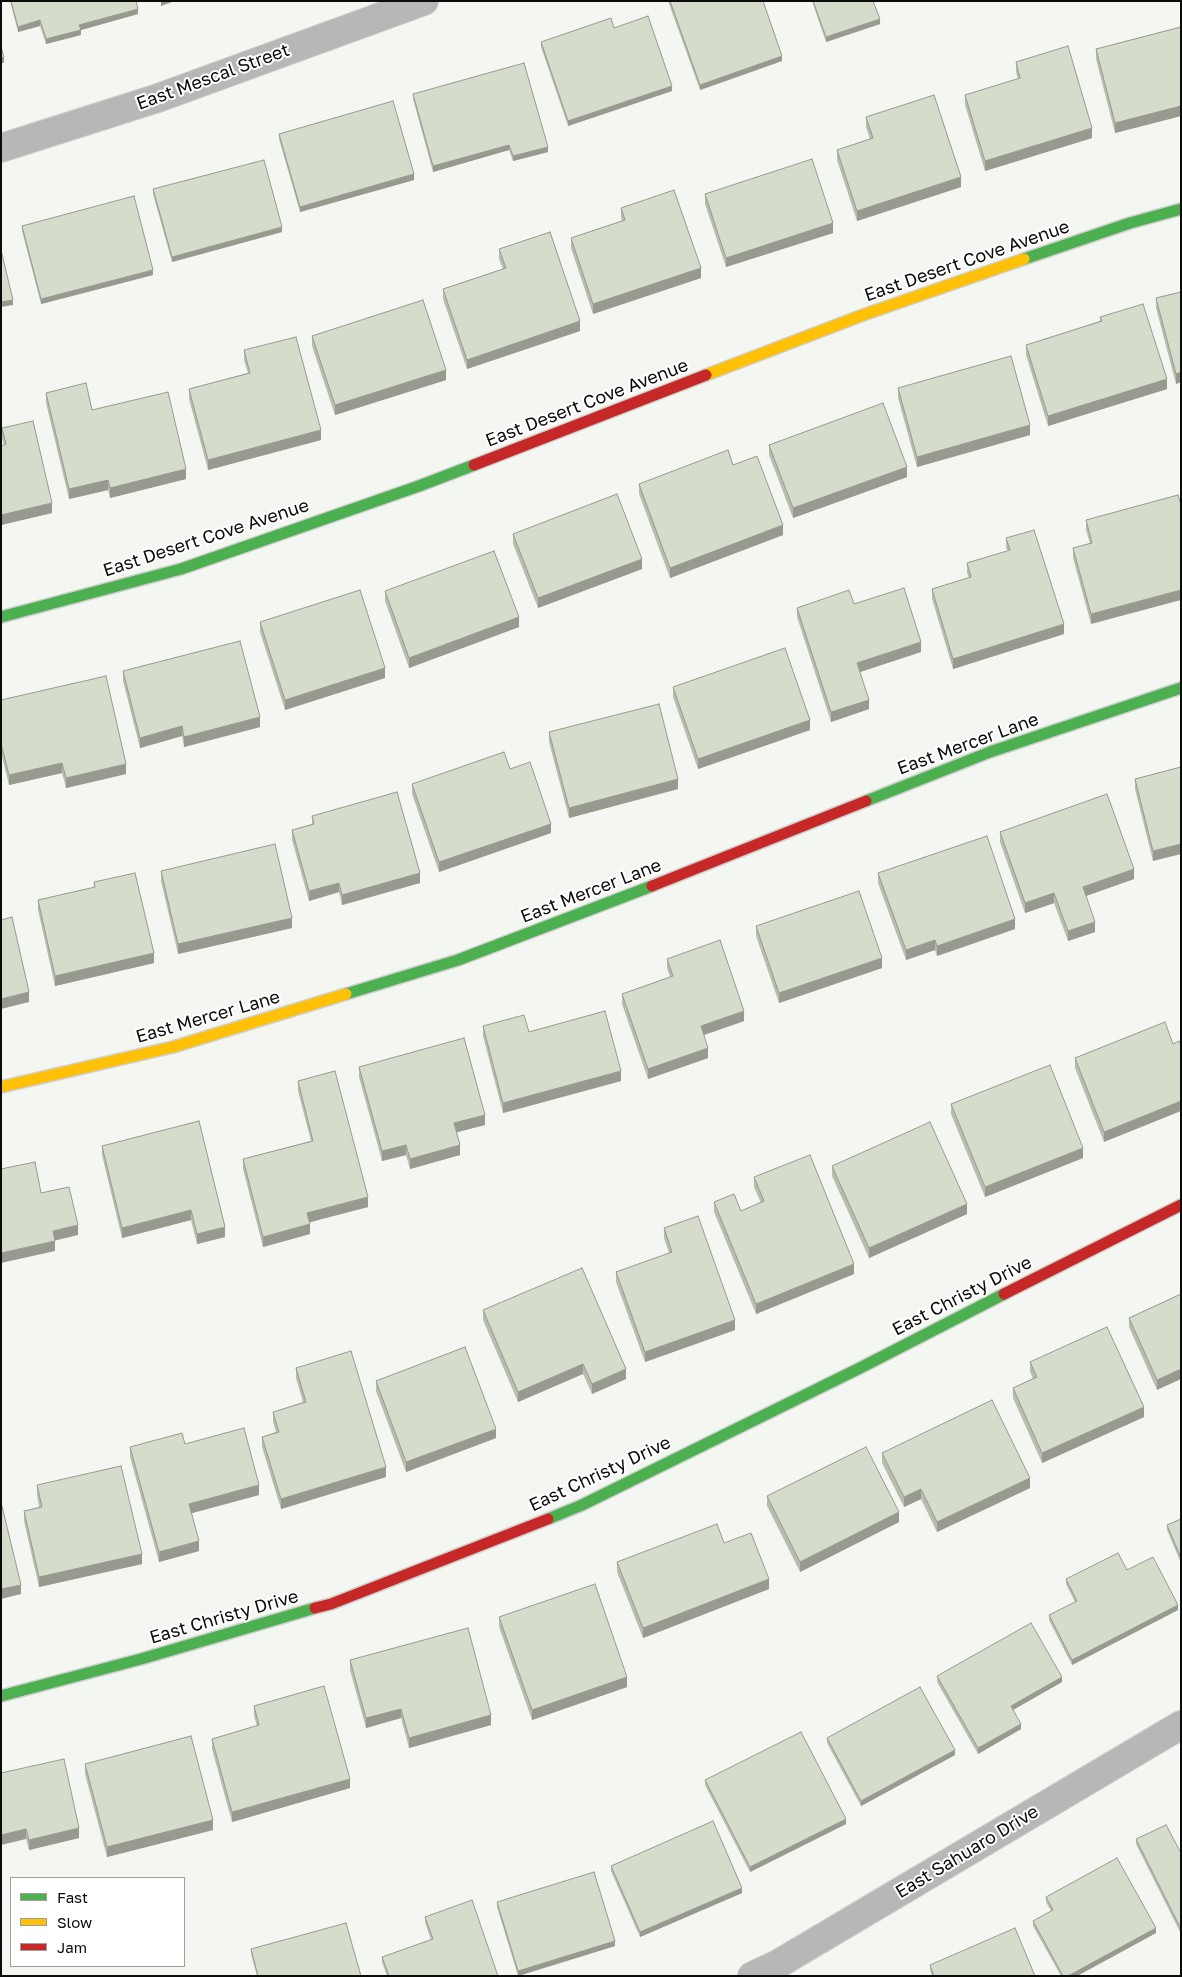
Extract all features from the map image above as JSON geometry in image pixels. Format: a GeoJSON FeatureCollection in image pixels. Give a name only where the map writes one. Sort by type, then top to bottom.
{"type":"FeatureCollection","features":[{"type":"Feature","properties":{"kind":"street","name":"East Mescal Street"},"geometry":{"type":"LineString","coordinates":[[1,148],[158,98],[424,1]]}},
{"type":"Feature","properties":{"kind":"street","name":"East Desert Cove Avenue"},"geometry":{"type":"LineString","coordinates":[[1,617],[181,569],[419,486],[863,315],[1130,223],[1181,209]]}},
{"type":"Feature","properties":{"kind":"street","name":"East Mercer Lane"},"geometry":{"type":"LineString","coordinates":[[1,1088],[173,1047],[458,960],[666,881],[990,752],[1181,688]]}},
{"type":"Feature","properties":{"kind":"street","name":"East Christy Drive"},"geometry":{"type":"LineString","coordinates":[[1,1696],[141,1659],[332,1604],[582,1505],[862,1367],[1159,1215],[1181,1206]]}},
{"type":"Feature","properties":{"kind":"street","name":"East Sahuaro Drive"},"geometry":{"type":"LineString","coordinates":[[752,1976],[778,1964],[1181,1725]]}},
{"type":"Feature","properties":{"kind":"building"},"geometry":{"type":"Polygon","coordinates":[[[11,1],[136,1],[138,9],[79,25],[81,30],[46,39],[40,20],[18,27],[11,1]]]}},
{"type":"Feature","properties":{"kind":"building"},"geometry":{"type":"Polygon","coordinates":[[[670,1],[763,1],[782,56],[700,85],[670,1]]]}},
{"type":"Feature","properties":{"kind":"building"},"geometry":{"type":"Polygon","coordinates":[[[813,1],[873,1],[880,19],[826,37],[813,1]]]}},
{"type":"Feature","properties":{"kind":"building"},"geometry":{"type":"Polygon","coordinates":[[[648,16],[672,86],[568,121],[541,42],[611,18],[614,28],[648,16]]]}},
{"type":"Feature","properties":{"kind":"building"},"geometry":{"type":"Polygon","coordinates":[[[1181,27],[1181,106],[1115,123],[1096,49],[1181,27]]]}},
{"type":"Feature","properties":{"kind":"building"},"geometry":{"type":"Polygon","coordinates":[[[1068,46],[1092,128],[985,161],[965,95],[1020,78],[1016,62],[1068,46]]]}},
{"type":"Feature","properties":{"kind":"building"},"geometry":{"type":"Polygon","coordinates":[[[1,47],[4,57],[1,58],[1,47]]]}},
{"type":"Feature","properties":{"kind":"building"},"geometry":{"type":"Polygon","coordinates":[[[524,63],[548,147],[513,156],[509,145],[433,166],[413,94],[524,63]]]}},
{"type":"Feature","properties":{"kind":"building"},"geometry":{"type":"Polygon","coordinates":[[[934,95],[961,177],[857,211],[837,150],[873,138],[866,117],[934,95]]]}},
{"type":"Feature","properties":{"kind":"building"},"geometry":{"type":"Polygon","coordinates":[[[393,101],[414,174],[300,207],[279,134],[393,101]]]}},
{"type":"Feature","properties":{"kind":"building"},"geometry":{"type":"Polygon","coordinates":[[[812,159],[833,223],[726,258],[705,194],[812,159]]]}},
{"type":"Feature","properties":{"kind":"building"},"geometry":{"type":"Polygon","coordinates":[[[264,160],[282,227],[172,257],[153,189],[264,160]]]}},
{"type":"Feature","properties":{"kind":"building"},"geometry":{"type":"Polygon","coordinates":[[[674,190],[701,268],[593,304],[571,238],[625,220],[621,208],[674,190]]]}},
{"type":"Feature","properties":{"kind":"building"},"geometry":{"type":"Polygon","coordinates":[[[134,196],[153,270],[41,299],[22,226],[134,196]]]}},
{"type":"Feature","properties":{"kind":"building"},"geometry":{"type":"Polygon","coordinates":[[[550,232],[580,321],[467,360],[443,289],[506,268],[499,249],[550,232]]]}},
{"type":"Feature","properties":{"kind":"building"},"geometry":{"type":"Polygon","coordinates":[[[1,250],[13,300],[1,302],[1,250]]]}},
{"type":"Feature","properties":{"kind":"building"},"geometry":{"type":"Polygon","coordinates":[[[1181,292],[1181,372],[1176,374],[1156,298],[1181,292]]]}},
{"type":"Feature","properties":{"kind":"building"},"geometry":{"type":"Polygon","coordinates":[[[423,300],[446,370],[335,405],[312,336],[423,300]]]}},
{"type":"Feature","properties":{"kind":"building"},"geometry":{"type":"Polygon","coordinates":[[[1143,304],[1167,379],[1048,416],[1026,345],[1102,321],[1100,317],[1143,304]]]}},
{"type":"Feature","properties":{"kind":"building"},"geometry":{"type":"Polygon","coordinates":[[[296,337],[321,430],[208,460],[189,389],[250,373],[244,350],[296,337]]]}},
{"type":"Feature","properties":{"kind":"building"},"geometry":{"type":"Polygon","coordinates":[[[1011,356],[1030,425],[917,457],[898,388],[1011,356]]]}},
{"type":"Feature","properties":{"kind":"building"},"geometry":{"type":"Polygon","coordinates":[[[86,383],[92,410],[168,392],[186,469],[110,488],[108,480],[69,489],[46,393],[86,383]]]}},
{"type":"Feature","properties":{"kind":"building"},"geometry":{"type":"Polygon","coordinates":[[[883,403],[907,467],[793,508],[769,445],[883,403]]]}},
{"type":"Feature","properties":{"kind":"building"},"geometry":{"type":"Polygon","coordinates":[[[33,421],[52,503],[1,515],[1,446],[6,444],[2,428],[33,421]]]}},
{"type":"Feature","properties":{"kind":"building"},"geometry":{"type":"Polygon","coordinates":[[[728,450],[733,465],[757,456],[783,525],[670,568],[639,484],[728,450]]]}},
{"type":"Feature","properties":{"kind":"building"},"geometry":{"type":"Polygon","coordinates":[[[617,494],[642,559],[538,598],[513,534],[617,494]]]}},
{"type":"Feature","properties":{"kind":"building"},"geometry":{"type":"Polygon","coordinates":[[[1178,495],[1181,505],[1181,590],[1091,614],[1073,548],[1092,543],[1086,520],[1178,495]]]}},
{"type":"Feature","properties":{"kind":"building"},"geometry":{"type":"Polygon","coordinates":[[[1034,530],[1064,624],[953,659],[932,589],[971,577],[967,563],[1010,550],[1006,538],[1034,530]]]}},
{"type":"Feature","properties":{"kind":"building"},"geometry":{"type":"Polygon","coordinates":[[[494,551],[519,617],[409,658],[385,591],[494,551]]]}},
{"type":"Feature","properties":{"kind":"building"},"geometry":{"type":"Polygon","coordinates":[[[904,588],[921,642],[857,663],[869,700],[831,712],[797,608],[849,590],[854,604],[904,588]]]}},
{"type":"Feature","properties":{"kind":"building"},"geometry":{"type":"Polygon","coordinates":[[[360,590],[385,668],[285,700],[260,622],[360,590]]]}},
{"type":"Feature","properties":{"kind":"building"},"geometry":{"type":"Polygon","coordinates":[[[240,641],[260,717],[184,737],[182,726],[140,738],[123,671],[240,641]]]}},
{"type":"Feature","properties":{"kind":"building"},"geometry":{"type":"Polygon","coordinates":[[[785,648],[810,720],[698,759],[673,687],[785,648]]]}},
{"type":"Feature","properties":{"kind":"building"},"geometry":{"type":"Polygon","coordinates":[[[106,676],[126,764],[66,778],[62,763],[9,775],[1,743],[1,700],[106,676]]]}},
{"type":"Feature","properties":{"kind":"building"},"geometry":{"type":"Polygon","coordinates":[[[659,704],[678,779],[569,808],[549,732],[659,704]]]}},
{"type":"Feature","properties":{"kind":"building"},"geometry":{"type":"Polygon","coordinates":[[[504,752],[510,769],[530,762],[551,824],[439,862],[412,784],[504,752]]]}},
{"type":"Feature","properties":{"kind":"building"},"geometry":{"type":"Polygon","coordinates":[[[1181,767],[1181,844],[1153,851],[1135,779],[1181,767]]]}},
{"type":"Feature","properties":{"kind":"building"},"geometry":{"type":"Polygon","coordinates":[[[397,792],[420,873],[342,895],[339,883],[309,891],[292,830],[314,824],[312,816],[397,792]]]}},
{"type":"Feature","properties":{"kind":"building"},"geometry":{"type":"Polygon","coordinates":[[[1107,794],[1134,869],[1083,887],[1095,922],[1068,931],[1054,893],[1025,903],[1000,832],[1107,794]]]}},
{"type":"Feature","properties":{"kind":"building"},"geometry":{"type":"Polygon","coordinates":[[[987,836],[1015,919],[937,946],[935,940],[906,950],[878,873],[987,836]]]}},
{"type":"Feature","properties":{"kind":"building"},"geometry":{"type":"Polygon","coordinates":[[[275,844],[292,918],[178,944],[161,871],[275,844]]]}},
{"type":"Feature","properties":{"kind":"building"},"geometry":{"type":"Polygon","coordinates":[[[135,873],[154,953],[55,976],[38,900],[95,887],[94,882],[135,873]]]}},
{"type":"Feature","properties":{"kind":"building"},"geometry":{"type":"Polygon","coordinates":[[[859,891],[882,958],[779,993],[756,926],[859,891]]]}},
{"type":"Feature","properties":{"kind":"building"},"geometry":{"type":"Polygon","coordinates":[[[12,917],[29,992],[1,999],[1,920],[12,917]]]}},
{"type":"Feature","properties":{"kind":"building"},"geometry":{"type":"Polygon","coordinates":[[[720,940],[744,1011],[701,1026],[708,1048],[648,1069],[622,994],[673,976],[667,959],[720,940]]]}},
{"type":"Feature","properties":{"kind":"building"},"geometry":{"type":"Polygon","coordinates":[[[605,1011],[621,1071],[503,1103],[483,1026],[524,1015],[529,1032],[605,1011]]]}},
{"type":"Feature","properties":{"kind":"building"},"geometry":{"type":"Polygon","coordinates":[[[1165,1022],[1173,1044],[1179,1041],[1181,1045],[1181,1101],[1104,1132],[1075,1058],[1165,1022]]]}},
{"type":"Feature","properties":{"kind":"building"},"geometry":{"type":"Polygon","coordinates":[[[464,1038],[485,1115],[454,1123],[460,1145],[410,1159],[406,1145],[382,1151],[359,1067],[464,1038]]]}},
{"type":"Feature","properties":{"kind":"building"},"geometry":{"type":"Polygon","coordinates":[[[1050,1065],[1083,1148],[985,1187],[951,1104],[1050,1065]]]}},
{"type":"Feature","properties":{"kind":"building"},"geometry":{"type":"Polygon","coordinates":[[[335,1071],[368,1197],[307,1213],[310,1224],[263,1237],[243,1159],[313,1141],[298,1081],[335,1071]]]}},
{"type":"Feature","properties":{"kind":"building"},"geometry":{"type":"Polygon","coordinates":[[[199,1121],[225,1227],[197,1234],[191,1210],[122,1228],[102,1146],[199,1121]]]}},
{"type":"Feature","properties":{"kind":"building"},"geometry":{"type":"Polygon","coordinates":[[[930,1122],[967,1204],[869,1248],[832,1166],[930,1122]]]}},
{"type":"Feature","properties":{"kind":"building"},"geometry":{"type":"Polygon","coordinates":[[[810,1155],[854,1264],[756,1304],[714,1202],[734,1194],[741,1211],[764,1201],[754,1177],[810,1155]]]}},
{"type":"Feature","properties":{"kind":"building"},"geometry":{"type":"Polygon","coordinates":[[[35,1162],[41,1193],[69,1187],[78,1225],[53,1231],[55,1241],[1,1253],[1,1169],[35,1162]]]}},
{"type":"Feature","properties":{"kind":"building"},"geometry":{"type":"Polygon","coordinates":[[[698,1216],[735,1320],[645,1352],[616,1272],[672,1252],[664,1228],[698,1216]]]}},
{"type":"Feature","properties":{"kind":"building"},"geometry":{"type":"Polygon","coordinates":[[[582,1268],[626,1369],[592,1384],[583,1364],[518,1392],[483,1310],[582,1268]]]}},
{"type":"Feature","properties":{"kind":"building"},"geometry":{"type":"Polygon","coordinates":[[[1181,1294],[1181,1369],[1157,1380],[1129,1318],[1181,1294]]]}},
{"type":"Feature","properties":{"kind":"building"},"geometry":{"type":"Polygon","coordinates":[[[1107,1327],[1144,1407],[1042,1453],[1013,1388],[1037,1377],[1030,1362],[1107,1327]]]}},
{"type":"Feature","properties":{"kind":"building"},"geometry":{"type":"Polygon","coordinates":[[[465,1347],[496,1429],[406,1462],[376,1381],[465,1347]]]}},
{"type":"Feature","properties":{"kind":"building"},"geometry":{"type":"Polygon","coordinates":[[[351,1351],[386,1467],[281,1499],[262,1437],[279,1432],[273,1412],[306,1402],[296,1368],[351,1351]]]}},
{"type":"Feature","properties":{"kind":"building"},"geometry":{"type":"Polygon","coordinates":[[[992,1400],[1030,1478],[937,1522],[921,1489],[904,1497],[882,1453],[992,1400]]]}},
{"type":"Feature","properties":{"kind":"building"},"geometry":{"type":"Polygon","coordinates":[[[244,1428],[259,1485],[189,1504],[199,1541],[159,1552],[130,1447],[182,1433],[185,1444],[244,1428]]]}},
{"type":"Feature","properties":{"kind":"building"},"geometry":{"type":"Polygon","coordinates":[[[866,1447],[899,1512],[800,1562],[767,1496],[866,1447]]]}},
{"type":"Feature","properties":{"kind":"building"},"geometry":{"type":"Polygon","coordinates":[[[121,1466],[142,1554],[39,1577],[24,1511],[42,1507],[37,1485],[121,1466]]]}},
{"type":"Feature","properties":{"kind":"building"},"geometry":{"type":"Polygon","coordinates":[[[1,1502],[21,1585],[1,1589],[1,1502]]]}},
{"type":"Feature","properties":{"kind":"building"},"geometry":{"type":"Polygon","coordinates":[[[1181,1519],[1181,1558],[1167,1525],[1181,1519]]]}},
{"type":"Feature","properties":{"kind":"building"},"geometry":{"type":"Polygon","coordinates":[[[717,1524],[724,1543],[751,1533],[769,1579],[643,1628],[617,1562],[717,1524]]]}},
{"type":"Feature","properties":{"kind":"building"},"geometry":{"type":"Polygon","coordinates":[[[1118,1553],[1127,1570],[1153,1557],[1178,1605],[1072,1660],[1049,1615],[1077,1601],[1066,1579],[1118,1553]]]}},
{"type":"Feature","properties":{"kind":"building"},"geometry":{"type":"Polygon","coordinates":[[[595,1584],[627,1677],[532,1710],[499,1617],[595,1584]]]}},
{"type":"Feature","properties":{"kind":"building"},"geometry":{"type":"Polygon","coordinates":[[[1031,1623],[1062,1677],[1011,1706],[1021,1724],[978,1748],[937,1676],[1031,1623]]]}},
{"type":"Feature","properties":{"kind":"building"},"geometry":{"type":"Polygon","coordinates":[[[468,1628],[491,1715],[409,1738],[401,1709],[366,1718],[350,1660],[468,1628]]]}},
{"type":"Feature","properties":{"kind":"building"},"geometry":{"type":"Polygon","coordinates":[[[324,1686],[350,1779],[232,1812],[212,1739],[259,1725],[254,1706],[324,1686]]]}},
{"type":"Feature","properties":{"kind":"building"},"geometry":{"type":"Polygon","coordinates":[[[920,1687],[955,1750],[861,1801],[827,1738],[920,1687]]]}},
{"type":"Feature","properties":{"kind":"building"},"geometry":{"type":"Polygon","coordinates":[[[801,1732],[846,1819],[750,1867],[705,1780],[801,1732]]]}},
{"type":"Feature","properties":{"kind":"building"},"geometry":{"type":"Polygon","coordinates":[[[191,1736],[213,1820],[107,1847],[85,1764],[191,1736]]]}},
{"type":"Feature","properties":{"kind":"building"},"geometry":{"type":"Polygon","coordinates":[[[64,1759],[79,1828],[29,1840],[26,1829],[1,1835],[1,1773],[64,1759]]]}},
{"type":"Feature","properties":{"kind":"building"},"geometry":{"type":"Polygon","coordinates":[[[713,1821],[742,1888],[640,1932],[611,1866],[713,1821]]]}},
{"type":"Feature","properties":{"kind":"building"},"geometry":{"type":"Polygon","coordinates":[[[1166,1825],[1181,1853],[1181,1929],[1136,1839],[1166,1825]]]}},
{"type":"Feature","properties":{"kind":"building"},"geometry":{"type":"Polygon","coordinates":[[[1117,1858],[1156,1928],[1068,1976],[1063,1976],[1033,1921],[1053,1910],[1046,1897],[1117,1858]]]}},
{"type":"Feature","properties":{"kind":"building"},"geometry":{"type":"Polygon","coordinates":[[[594,1872],[615,1941],[518,1971],[497,1902],[594,1872]]]}},
{"type":"Feature","properties":{"kind":"building"},"geometry":{"type":"Polygon","coordinates":[[[472,1900],[498,1976],[389,1976],[382,1957],[433,1939],[425,1917],[472,1900]]]}},
{"type":"Feature","properties":{"kind":"building"},"geometry":{"type":"Polygon","coordinates":[[[346,1923],[361,1976],[258,1976],[251,1949],[346,1923]]]}},
{"type":"Feature","properties":{"kind":"building"},"geometry":{"type":"Polygon","coordinates":[[[1015,1928],[1035,1976],[934,1976],[930,1965],[1015,1928]]]}},
{"type":"Feature","properties":{"kind":"traffic: fast"},"geometry":{"type":"LineString","coordinates":[[1024,259],[1130,223],[1181,209]]}},
{"type":"Feature","properties":{"kind":"traffic: fast"},"geometry":{"type":"LineString","coordinates":[[1,617],[181,569],[474,465]]}},
{"type":"Feature","properties":{"kind":"traffic: fast"},"geometry":{"type":"LineString","coordinates":[[866,801],[990,752],[1181,688]]}},
{"type":"Feature","properties":{"kind":"traffic: fast"},"geometry":{"type":"LineString","coordinates":[[346,994],[458,960],[652,886]]}},
{"type":"Feature","properties":{"kind":"traffic: fast"},"geometry":{"type":"LineString","coordinates":[[548,1519],[582,1505],[862,1367],[1004,1294]]}},
{"type":"Feature","properties":{"kind":"traffic: fast"},"geometry":{"type":"LineString","coordinates":[[1,1696],[141,1659],[315,1608]]}},
{"type":"Feature","properties":{"kind":"traffic: slow"},"geometry":{"type":"LineString","coordinates":[[706,375],[863,315],[1024,259]]}},
{"type":"Feature","properties":{"kind":"traffic: slow"},"geometry":{"type":"LineString","coordinates":[[1,1087],[173,1047],[346,994]]}},
{"type":"Feature","properties":{"kind":"traffic: jam"},"geometry":{"type":"LineString","coordinates":[[474,465],[706,375]]}},
{"type":"Feature","properties":{"kind":"traffic: jam"},"geometry":{"type":"LineString","coordinates":[[652,886],[866,801]]}},
{"type":"Feature","properties":{"kind":"traffic: jam"},"geometry":{"type":"LineString","coordinates":[[1004,1294],[1181,1205]]}},
{"type":"Feature","properties":{"kind":"traffic: jam"},"geometry":{"type":"LineString","coordinates":[[315,1608],[331,1604],[548,1519]]}}]}
